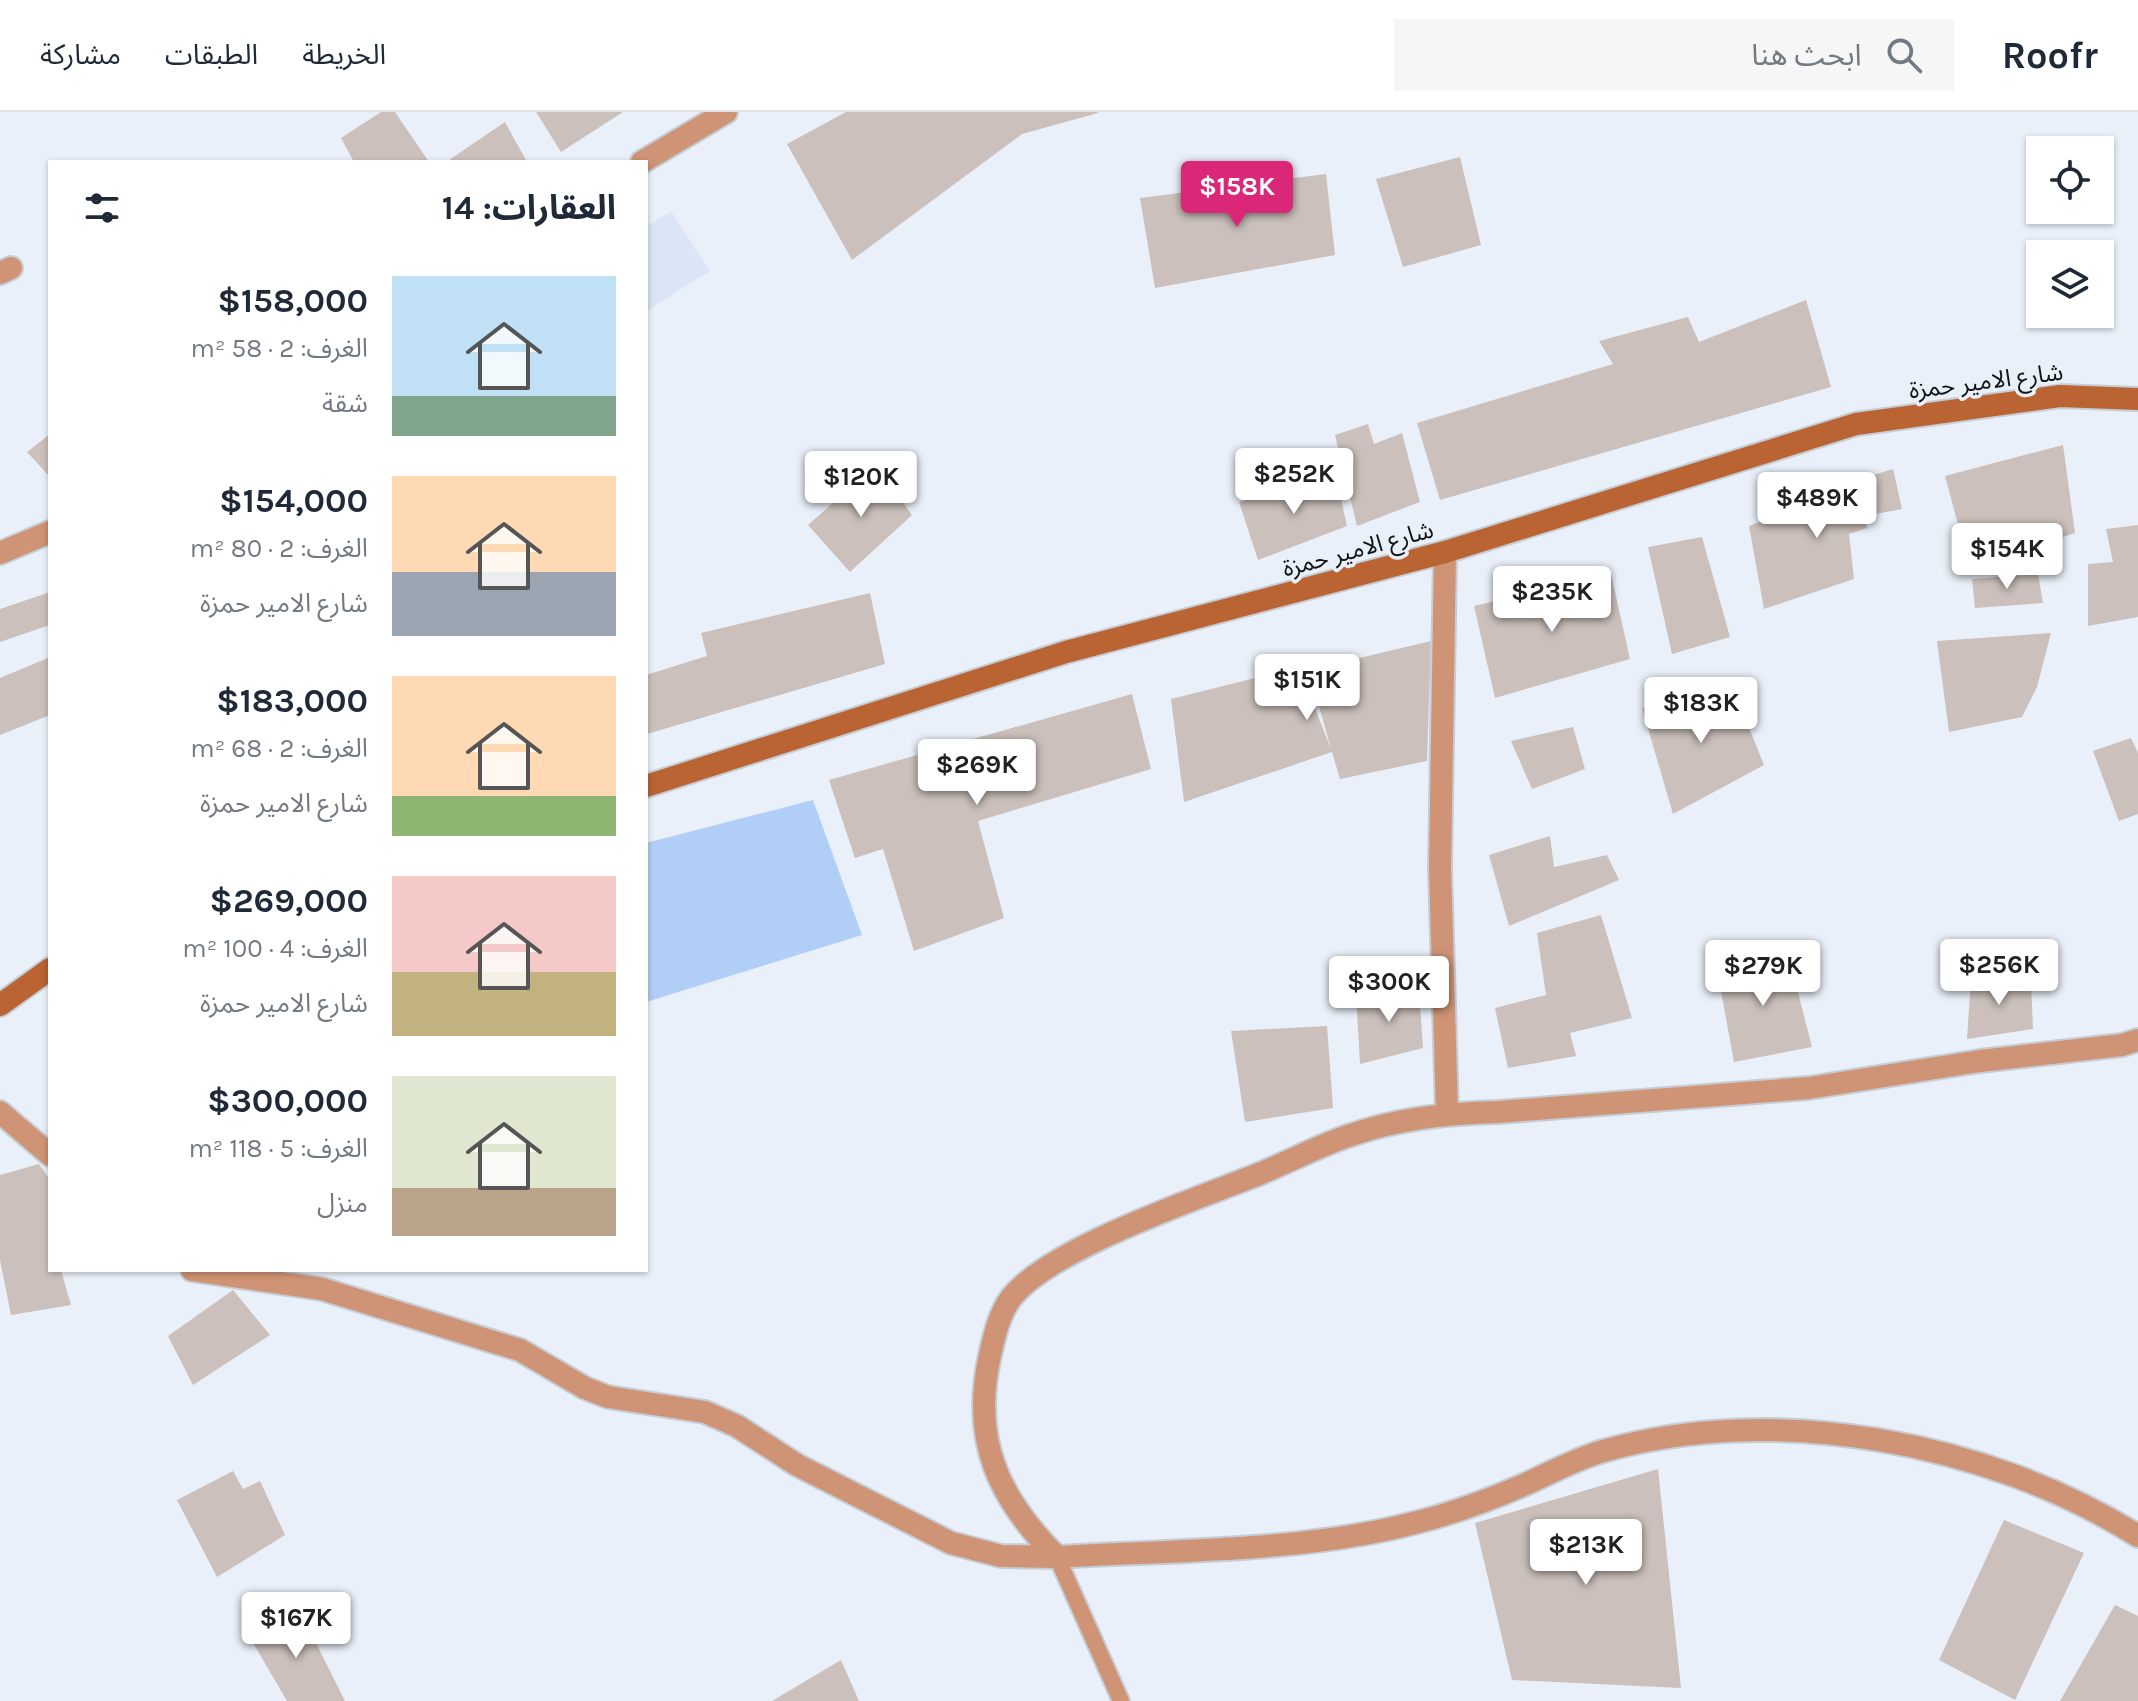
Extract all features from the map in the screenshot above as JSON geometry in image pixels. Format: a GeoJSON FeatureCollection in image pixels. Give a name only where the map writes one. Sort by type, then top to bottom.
{"type":"FeatureCollection","features":[{"type":"Feature","properties":{"kind":"main road","name":"شارع الامير حمزة"},"geometry":{"type":"LineString","coordinates":[[648,785],[1066,652],[1445,552],[1856,424],[2060,396],[2138,399]]}},
{"type":"Feature","properties":{"kind":"main road"},"geometry":{"type":"LineString","coordinates":[[0,1005],[48,970]]}},
{"type":"Feature","properties":{"kind":"street"},"geometry":{"type":"LineString","coordinates":[[645,160],[726,112]]}},
{"type":"Feature","properties":{"kind":"street"},"geometry":{"type":"LineString","coordinates":[[0,553],[48,533]]}},
{"type":"Feature","properties":{"kind":"street"},"geometry":{"type":"LineString","coordinates":[[1445,552],[1440,868],[1447,1113]]}},
{"type":"Feature","properties":{"kind":"street"},"geometry":{"type":"LineString","coordinates":[[1057,1557],[1013,1509],[993,1467],[984,1416],[986,1374],[995,1332],[1010,1299],[1041,1271],[1124,1228],[1354,1134],[1447,1113],[1513,1111],[1809,1088],[1980,1061],[2122,1045],[2138,1040]]}},
{"type":"Feature","properties":{"kind":"street"},"geometry":{"type":"LineString","coordinates":[[0,1112],[48,1153]]}},
{"type":"Feature","properties":{"kind":"street"},"geometry":{"type":"LineString","coordinates":[[206,1272],[322,1289],[520,1350],[585,1388],[608,1397],[705,1412],[737,1426],[797,1465],[951,1543],[1001,1556],[1057,1557],[1265,1544],[1372,1531],[1416,1523],[1472,1505],[1526,1484],[1574,1460],[1640,1441],[1756,1431],[1821,1433],[1932,1449],[2042,1488],[2138,1536]]}},
{"type":"Feature","properties":{"kind":"lane"},"geometry":{"type":"LineString","coordinates":[[1057,1557],[1121,1701]]}},
{"type":"Feature","properties":{"kind":"shaded area"},"geometry":{"type":"Polygon","coordinates":[[[671,211],[710,271],[648,310],[648,226],[671,211]]]}},
{"type":"Feature","properties":{"kind":"shaded area"},"geometry":{"type":"Polygon","coordinates":[[[813,800],[862,935],[648,1001],[648,842],[813,800]]]}},
{"type":"Feature","properties":{"kind":"building"},"geometry":{"type":"Polygon","coordinates":[[[381,112],[395,112],[428,160],[353,160],[341,138],[381,112]]]}},
{"type":"Feature","properties":{"kind":"building"},"geometry":{"type":"Polygon","coordinates":[[[536,112],[623,112],[561,152],[536,112]]]}},
{"type":"Feature","properties":{"kind":"building"},"geometry":{"type":"Polygon","coordinates":[[[846,112],[1098,113],[1022,134],[852,260],[787,144],[846,112]]]}},
{"type":"Feature","properties":{"kind":"building"},"geometry":{"type":"Polygon","coordinates":[[[505,122],[526,160],[449,160],[505,122]]]}},
{"type":"Feature","properties":{"kind":"building"},"geometry":{"type":"Polygon","coordinates":[[[1460,157],[1481,245],[1403,267],[1376,179],[1460,157]]]}},
{"type":"Feature","properties":{"kind":"building"},"geometry":{"type":"Polygon","coordinates":[[[1326,174],[1335,255],[1155,288],[1140,198],[1326,174]]]}},
{"type":"Feature","properties":{"kind":"building"},"geometry":{"type":"Polygon","coordinates":[[[1806,300],[1831,387],[1440,500],[1417,423],[1613,364],[1599,341],[1688,317],[1699,342],[1806,300]]]}},
{"type":"Feature","properties":{"kind":"building"},"geometry":{"type":"Polygon","coordinates":[[[1368,424],[1374,444],[1402,433],[1420,502],[1357,526],[1335,435],[1368,424]]]}},
{"type":"Feature","properties":{"kind":"building"},"geometry":{"type":"Polygon","coordinates":[[[48,436],[48,475],[27,452],[48,436]]]}},
{"type":"Feature","properties":{"kind":"building"},"geometry":{"type":"Polygon","coordinates":[[[2063,445],[2075,533],[1970,569],[1945,476],[2063,445]]]}},
{"type":"Feature","properties":{"kind":"building"},"geometry":{"type":"Polygon","coordinates":[[[876,465],[912,515],[850,572],[808,525],[876,465]]]}},
{"type":"Feature","properties":{"kind":"building"},"geometry":{"type":"Polygon","coordinates":[[[1893,469],[1902,509],[1865,516],[1867,528],[1849,534],[1854,579],[1764,609],[1749,526],[1826,498],[1830,514],[1841,512],[1833,487],[1893,469]]]}},
{"type":"Feature","properties":{"kind":"building"},"geometry":{"type":"Polygon","coordinates":[[[1336,476],[1347,526],[1258,560],[1239,502],[1336,476]]]}},
{"type":"Feature","properties":{"kind":"building"},"geometry":{"type":"Polygon","coordinates":[[[2138,525],[2138,617],[2088,626],[2088,564],[2113,562],[2106,529],[2138,525]]]}},
{"type":"Feature","properties":{"kind":"building"},"geometry":{"type":"Polygon","coordinates":[[[1702,537],[1730,637],[1672,654],[1648,547],[1702,537]]]}},
{"type":"Feature","properties":{"kind":"building"},"geometry":{"type":"Polygon","coordinates":[[[1611,574],[1630,659],[1495,698],[1474,606],[1611,574]]]}},
{"type":"Feature","properties":{"kind":"building"},"geometry":{"type":"Polygon","coordinates":[[[2038,574],[2043,603],[1975,608],[1972,579],[2038,574]]]}},
{"type":"Feature","properties":{"kind":"building"},"geometry":{"type":"Polygon","coordinates":[[[48,593],[48,626],[0,642],[0,609],[48,593]]]}},
{"type":"Feature","properties":{"kind":"building"},"geometry":{"type":"Polygon","coordinates":[[[870,593],[885,664],[648,734],[648,674],[707,656],[701,633],[870,593]]]}},
{"type":"Feature","properties":{"kind":"building"},"geometry":{"type":"Polygon","coordinates":[[[2051,633],[2037,687],[2022,717],[1949,732],[1937,641],[2051,633]]]}},
{"type":"Feature","properties":{"kind":"building"},"geometry":{"type":"Polygon","coordinates":[[[1431,641],[1427,761],[1340,779],[1332,752],[1184,802],[1171,699],[1271,674],[1276,687],[1303,678],[1331,749],[1309,670],[1431,641]]]}},
{"type":"Feature","properties":{"kind":"building"},"geometry":{"type":"Polygon","coordinates":[[[48,658],[48,716],[0,735],[0,678],[48,658]]]}},
{"type":"Feature","properties":{"kind":"building"},"geometry":{"type":"Polygon","coordinates":[[[1733,688],[1764,765],[1673,814],[1642,708],[1733,688]]]}},
{"type":"Feature","properties":{"kind":"building"},"geometry":{"type":"Polygon","coordinates":[[[1132,694],[1151,769],[978,821],[1004,918],[914,951],[883,849],[855,858],[829,780],[1132,694]]]}},
{"type":"Feature","properties":{"kind":"building"},"geometry":{"type":"Polygon","coordinates":[[[1573,727],[1585,769],[1532,789],[1511,741],[1573,727]]]}},
{"type":"Feature","properties":{"kind":"building"},"geometry":{"type":"Polygon","coordinates":[[[2131,738],[2138,753],[2138,814],[2119,821],[2093,751],[2131,738]]]}},
{"type":"Feature","properties":{"kind":"building"},"geometry":{"type":"Polygon","coordinates":[[[1550,836],[1554,867],[1607,855],[1619,880],[1509,926],[1489,855],[1550,836]]]}},
{"type":"Feature","properties":{"kind":"building"},"geometry":{"type":"Polygon","coordinates":[[[1601,915],[1632,1018],[1570,1033],[1576,1056],[1508,1068],[1495,1008],[1546,995],[1537,933],[1601,915]]]}},
{"type":"Feature","properties":{"kind":"building"},"geometry":{"type":"Polygon","coordinates":[[[1788,953],[1812,1047],[1734,1062],[1717,969],[1788,953]]]}},
{"type":"Feature","properties":{"kind":"building"},"geometry":{"type":"Polygon","coordinates":[[[1971,978],[2031,981],[2033,1029],[1967,1039],[1971,978]]]}},
{"type":"Feature","properties":{"kind":"building"},"geometry":{"type":"Polygon","coordinates":[[[1419,990],[1423,1048],[1360,1064],[1356,994],[1419,990]]]}},
{"type":"Feature","properties":{"kind":"building"},"geometry":{"type":"Polygon","coordinates":[[[1327,1026],[1333,1108],[1245,1122],[1231,1031],[1327,1026]]]}},
{"type":"Feature","properties":{"kind":"building"},"geometry":{"type":"Polygon","coordinates":[[[39,1164],[48,1177],[48,1272],[62,1272],[71,1305],[11,1315],[0,1260],[0,1175],[39,1164]]]}},
{"type":"Feature","properties":{"kind":"building"},"geometry":{"type":"Polygon","coordinates":[[[233,1290],[270,1335],[193,1385],[168,1336],[233,1290]]]}},
{"type":"Feature","properties":{"kind":"building"},"geometry":{"type":"Polygon","coordinates":[[[1658,1469],[1681,1688],[1512,1680],[1475,1523],[1658,1469]]]}},
{"type":"Feature","properties":{"kind":"building"},"geometry":{"type":"Polygon","coordinates":[[[233,1471],[243,1489],[260,1481],[285,1535],[217,1577],[177,1500],[233,1471]]]}},
{"type":"Feature","properties":{"kind":"building"},"geometry":{"type":"Polygon","coordinates":[[[2004,1520],[2084,1553],[2015,1700],[1939,1660],[2004,1520]]]}},
{"type":"Feature","properties":{"kind":"building"},"geometry":{"type":"Polygon","coordinates":[[[2115,1605],[2138,1616],[2138,1701],[2060,1701],[2115,1605]]]}},
{"type":"Feature","properties":{"kind":"building"},"geometry":{"type":"Polygon","coordinates":[[[298,1607],[345,1701],[287,1701],[249,1636],[298,1607]]]}},
{"type":"Feature","properties":{"kind":"building"},"geometry":{"type":"Polygon","coordinates":[[[841,1660],[859,1701],[772,1701],[841,1660]]]}}]}
